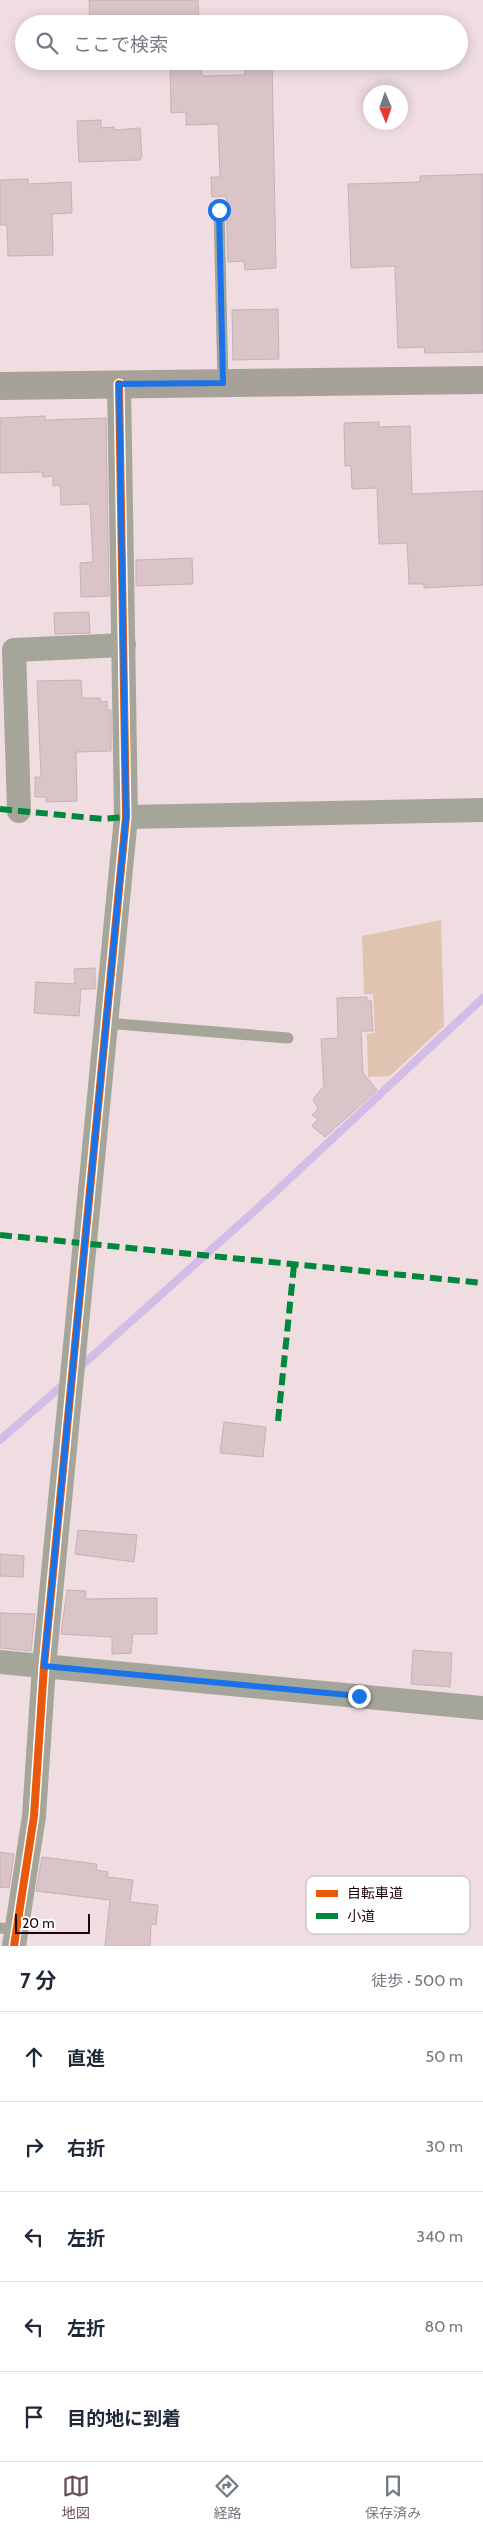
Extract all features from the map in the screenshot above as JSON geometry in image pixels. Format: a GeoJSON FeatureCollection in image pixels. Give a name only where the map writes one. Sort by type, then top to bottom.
{"type":"FeatureCollection","features":[{"type":"Feature","properties":{"kind":"street"},"geometry":{"type":"LineString","coordinates":[[0,386],[483,380]]}},
{"type":"Feature","properties":{"kind":"street"},"geometry":{"type":"LineString","coordinates":[[10,1935],[34,1816],[44,1666],[126,817],[119,384]]}},
{"type":"Feature","properties":{"kind":"street"},"geometry":{"type":"LineString","coordinates":[[18,811],[14,650],[124,645]]}},
{"type":"Feature","properties":{"kind":"street"},"geometry":{"type":"LineString","coordinates":[[126,817],[483,810]]}},
{"type":"Feature","properties":{"kind":"street"},"geometry":{"type":"LineString","coordinates":[[0,1662],[483,1708]]}},
{"type":"Feature","properties":{"kind":"lane"},"geometry":{"type":"LineString","coordinates":[[219,210],[223,383]]}},
{"type":"Feature","properties":{"kind":"lane"},"geometry":{"type":"LineString","coordinates":[[106,1023],[288,1038]]}},
{"type":"Feature","properties":{"kind":"shaded area"},"geometry":{"type":"Polygon","coordinates":[[[441,920],[444,1026],[390,1076],[368,1077],[367,1034],[375,1033],[373,994],[364,994],[362,936],[441,920]]]}},
{"type":"Feature","properties":{"kind":"building"},"geometry":{"type":"Polygon","coordinates":[[[89,0],[198,0],[199,15],[90,15],[89,0]]]}},
{"type":"Feature","properties":{"kind":"building"},"geometry":{"type":"Polygon","coordinates":[[[170,70],[202,70],[204,76],[245,75],[245,70],[272,70],[276,268],[245,270],[244,261],[228,262],[226,196],[212,197],[211,177],[220,177],[218,124],[186,125],[186,112],[171,113],[170,70]]]}},
{"type":"Feature","properties":{"kind":"building"},"geometry":{"type":"Polygon","coordinates":[[[101,120],[101,128],[114,127],[114,130],[140,128],[142,157],[140,160],[79,162],[77,121],[101,120]]]}},
{"type":"Feature","properties":{"kind":"building"},"geometry":{"type":"Polygon","coordinates":[[[483,174],[483,352],[425,353],[424,347],[398,348],[395,266],[351,268],[348,184],[420,182],[420,176],[483,174]]]}},
{"type":"Feature","properties":{"kind":"building"},"geometry":{"type":"Polygon","coordinates":[[[28,179],[28,184],[71,182],[72,213],[52,214],[53,255],[8,256],[7,225],[0,225],[0,180],[28,179]]]}},
{"type":"Feature","properties":{"kind":"building"},"geometry":{"type":"Polygon","coordinates":[[[278,309],[279,359],[233,360],[232,310],[278,309]]]}},
{"type":"Feature","properties":{"kind":"building"},"geometry":{"type":"Polygon","coordinates":[[[45,416],[45,420],[106,418],[109,596],[81,597],[80,563],[93,562],[90,504],[61,505],[60,485],[53,486],[53,476],[43,477],[42,472],[0,473],[0,418],[45,416]]]}},
{"type":"Feature","properties":{"kind":"building"},"geometry":{"type":"Polygon","coordinates":[[[379,422],[379,427],[410,426],[412,494],[483,491],[483,585],[424,588],[424,584],[409,584],[407,543],[379,544],[377,488],[352,489],[351,466],[345,466],[344,423],[379,422]]]}},
{"type":"Feature","properties":{"kind":"building"},"geometry":{"type":"Polygon","coordinates":[[[192,558],[193,584],[136,586],[136,560],[192,558]]]}},
{"type":"Feature","properties":{"kind":"building"},"geometry":{"type":"Polygon","coordinates":[[[89,612],[90,633],[55,634],[54,613],[89,612]]]}},
{"type":"Feature","properties":{"kind":"building"},"geometry":{"type":"Polygon","coordinates":[[[81,680],[82,698],[100,698],[101,702],[107,701],[107,710],[111,710],[111,751],[76,752],[77,801],[46,802],[46,797],[35,797],[35,777],[41,777],[37,681],[81,680]]]}},
{"type":"Feature","properties":{"kind":"building"},"geometry":{"type":"Polygon","coordinates":[[[95,968],[95,989],[81,989],[79,1016],[34,1013],[36,982],[75,984],[74,969],[95,968]]]}},
{"type":"Feature","properties":{"kind":"building"},"geometry":{"type":"Polygon","coordinates":[[[367,997],[367,1001],[371,1000],[373,1031],[361,1031],[363,1073],[377,1090],[325,1137],[312,1126],[318,1119],[312,1115],[318,1109],[313,1099],[324,1086],[321,1039],[338,1038],[337,998],[367,997]]]}},
{"type":"Feature","properties":{"kind":"building"},"geometry":{"type":"Polygon","coordinates":[[[224,1422],[266,1427],[263,1457],[220,1453],[224,1422]]]}},
{"type":"Feature","properties":{"kind":"building"},"geometry":{"type":"Polygon","coordinates":[[[78,1530],[137,1535],[134,1562],[75,1554],[78,1530]]]}},
{"type":"Feature","properties":{"kind":"building"},"geometry":{"type":"Polygon","coordinates":[[[0,1554],[24,1556],[23,1577],[0,1576],[0,1554]]]}},
{"type":"Feature","properties":{"kind":"building"},"geometry":{"type":"Polygon","coordinates":[[[67,1590],[86,1591],[85,1599],[157,1598],[157,1634],[133,1634],[131,1653],[112,1654],[112,1637],[61,1634],[67,1590]]]}},
{"type":"Feature","properties":{"kind":"building"},"geometry":{"type":"Polygon","coordinates":[[[0,1613],[35,1614],[31,1651],[0,1648],[0,1613]]]}},
{"type":"Feature","properties":{"kind":"building"},"geometry":{"type":"Polygon","coordinates":[[[413,1650],[452,1653],[450,1687],[411,1684],[413,1650]]]}},
{"type":"Feature","properties":{"kind":"building"},"geometry":{"type":"Polygon","coordinates":[[[0,1852],[14,1854],[9,1888],[0,1887],[0,1852]]]}},
{"type":"Feature","properties":{"kind":"building"},"geometry":{"type":"Polygon","coordinates":[[[42,1857],[97,1864],[96,1870],[108,1872],[107,1877],[133,1880],[130,1902],[158,1905],[156,1925],[151,1924],[150,1946],[105,1946],[110,1900],[36,1891],[42,1857]]]}},
{"type":"Feature","properties":{"kind":"waterway"},"geometry":{"type":"LineString","coordinates":[[79,1368],[270,1197],[483,998]]}},
{"type":"Feature","properties":{"kind":"waterway"},"geometry":{"type":"LineString","coordinates":[[0,1440],[66,1382]]}},
{"type":"Feature","properties":{"kind":"marked path"},"geometry":{"type":"LineString","coordinates":[[0,809],[103,819],[126,817]]}},
{"type":"Feature","properties":{"kind":"marked path"},"geometry":{"type":"LineString","coordinates":[[0,1235],[483,1283]]}},
{"type":"Feature","properties":{"kind":"marked path"},"geometry":{"type":"LineString","coordinates":[[278,1421],[294,1265]]}},
{"type":"Feature","properties":{"kind":"cycle path"},"geometry":{"type":"LineString","coordinates":[[14,1946],[34,1816],[44,1666],[126,817],[119,384]]}},
{"type":"Feature","properties":{"kind":"route"},"geometry":{"type":"LineString","coordinates":[[219,210],[223,383],[119,384],[126,817],[44,1666],[359,1696]]}}]}
